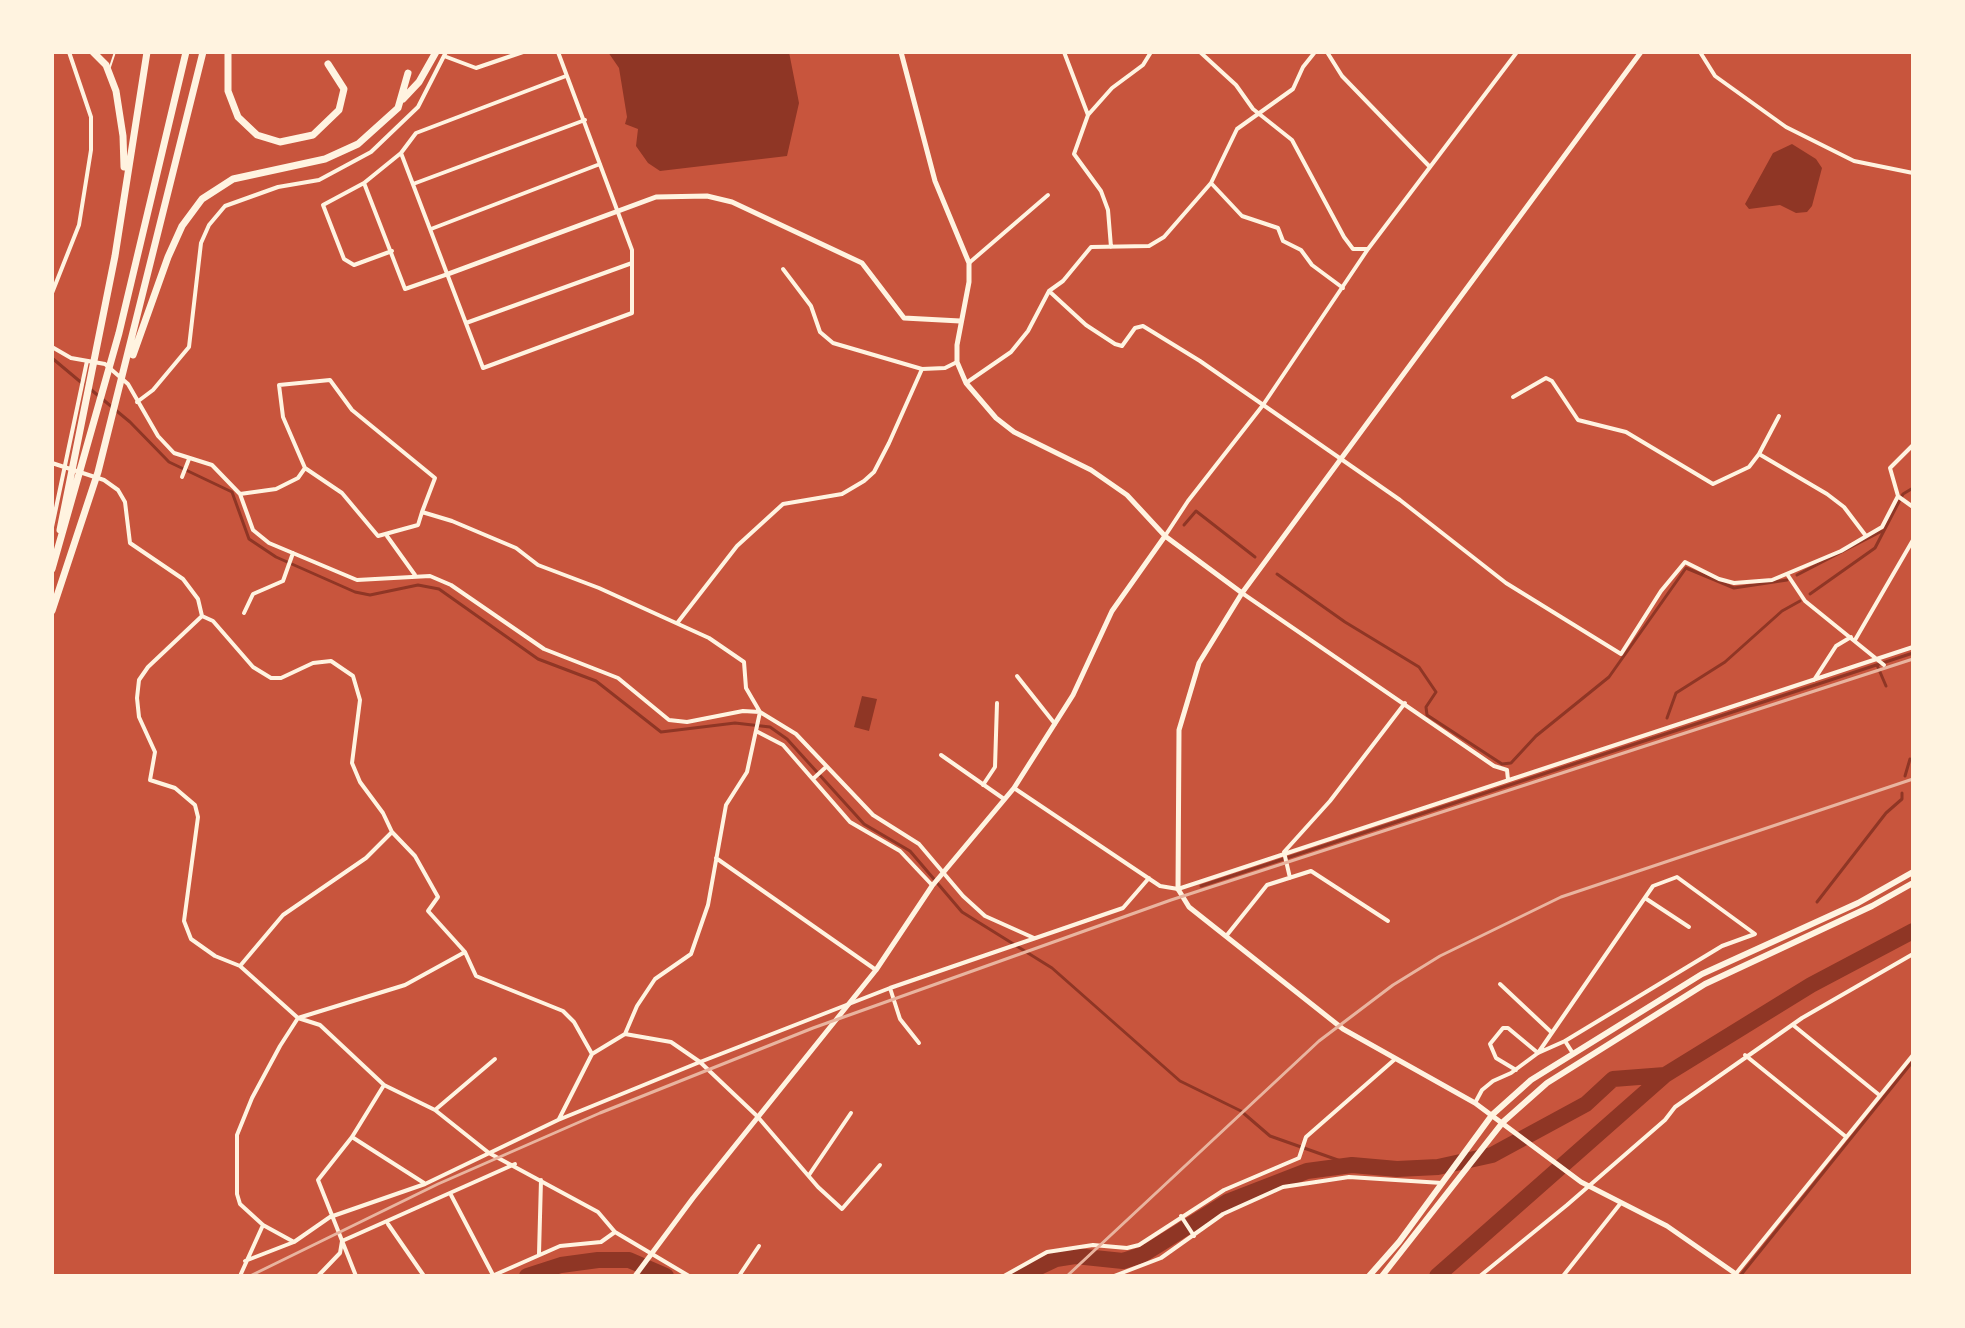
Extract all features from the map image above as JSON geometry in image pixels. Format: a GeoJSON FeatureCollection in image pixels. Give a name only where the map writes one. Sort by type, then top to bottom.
{"type":"FeatureCollection","features":[{"type":"Feature","properties":{"kind":"highway"},"geometry":{"type":"LineString","coordinates":[[93,52],[110,72],[121,117],[124,185]]}},
{"type":"Feature","properties":{"kind":"highway"},"geometry":{"type":"LineString","coordinates":[[74,484],[115,256],[147,52]]}},
{"type":"Feature","properties":{"kind":"highway"},"geometry":{"type":"LineString","coordinates":[[52,566],[119,333],[186,52]]}},
{"type":"Feature","properties":{"kind":"highway"},"geometry":{"type":"LineString","coordinates":[[137,337],[203,52]]}},
{"type":"Feature","properties":{"kind":"highway"},"geometry":{"type":"LineString","coordinates":[[228,52],[228,91],[238,117],[257,135],[280,142],[313,135],[339,110],[344,89],[328,64]]}},
{"type":"Feature","properties":{"kind":"highway"},"geometry":{"type":"LineString","coordinates":[[52,611],[92,491],[120,386],[182,226],[202,199],[233,179],[304,165],[344,151],[381,126],[419,82],[436,52]]}},
{"type":"Feature","properties":{"kind":"highway"},"geometry":{"type":"LineString","coordinates":[[402,100],[408,73]]}},
{"type":"Feature","properties":{"kind":"highway"},"geometry":{"type":"LineString","coordinates":[[1369,1276],[1399,1242],[1492,1115],[1531,1080],[1702,974],[1858,903],[1913,872]]}},
{"type":"Feature","properties":{"kind":"highway"},"geometry":{"type":"LineString","coordinates":[[1382,1276],[1503,1122],[1547,1083],[1673,1001],[1913,883]]}},
{"type":"Feature","properties":{"kind":"main road"},"geometry":{"type":"LineString","coordinates":[[901,52],[935,181],[969,263],[957,362],[966,383],[996,418],[1014,432],[1091,470],[1127,495],[1165,536],[1242,593]]}},
{"type":"Feature","properties":{"kind":"main road"},"geometry":{"type":"LineString","coordinates":[[1641,52],[1242,593],[1199,663],[1179,730],[1178,889],[1189,907],[1343,1029],[1475,1103],[1584,1184],[1667,1226],[1737,1275]]}},
{"type":"Feature","properties":{"kind":"main road"},"geometry":{"type":"LineString","coordinates":[[448,274],[656,197],[707,196],[732,202],[862,263],[904,318],[960,321]]}},
{"type":"Feature","properties":{"kind":"main road"},"geometry":{"type":"LineString","coordinates":[[637,1274],[757,1116],[876,970],[934,884],[1014,788],[1056,725],[1112,611],[1165,536]]}},
{"type":"Feature","properties":{"kind":"street"},"geometry":{"type":"LineString","coordinates":[[52,293],[79,225],[91,150],[91,117],[69,52]]}},
{"type":"Feature","properties":{"kind":"street"},"geometry":{"type":"LineString","coordinates":[[137,402],[153,390],[189,347],[201,243],[209,225],[225,206],[278,187],[319,180],[371,152],[418,107],[445,54],[476,68],[523,52]]}},
{"type":"Feature","properties":{"kind":"street"},"geometry":{"type":"LineString","coordinates":[[401,153],[483,368],[632,313],[632,250],[558,52]]}},
{"type":"Feature","properties":{"kind":"street"},"geometry":{"type":"LineString","coordinates":[[1064,52],[1088,115]]}},
{"type":"Feature","properties":{"kind":"street"},"geometry":{"type":"LineString","coordinates":[[1111,247],[1108,210],[1101,191],[1074,154],[1088,115],[1112,88],[1143,65],[1151,52]]}},
{"type":"Feature","properties":{"kind":"street"},"geometry":{"type":"LineString","coordinates":[[1200,52],[1236,85],[1258,114],[1292,140],[1334,220],[1353,249],[1368,249]]}},
{"type":"Feature","properties":{"kind":"street"},"geometry":{"type":"LineString","coordinates":[[966,383],[1011,352],[1028,331],[1049,291],[1063,281],[1091,247],[1149,246],[1164,237],[1211,183],[1237,129],[1293,89],[1303,67],[1315,52]]}},
{"type":"Feature","properties":{"kind":"street"},"geometry":{"type":"LineString","coordinates":[[1327,52],[1342,76],[1429,167]]}},
{"type":"Feature","properties":{"kind":"street"},"geometry":{"type":"LineString","coordinates":[[1165,536],[1188,501],[1263,405],[1368,249],[1517,52]]}},
{"type":"Feature","properties":{"kind":"street"},"geometry":{"type":"LineString","coordinates":[[1700,52],[1715,76],[1786,127],[1854,161],[1913,173]]}},
{"type":"Feature","properties":{"kind":"street"},"geometry":{"type":"LineString","coordinates":[[392,251],[354,265],[344,259],[323,205],[364,183],[401,153],[416,133],[566,76]]}},
{"type":"Feature","properties":{"kind":"street"},"geometry":{"type":"LineString","coordinates":[[413,184],[585,120]]}},
{"type":"Feature","properties":{"kind":"street"},"geometry":{"type":"LineString","coordinates":[[431,229],[600,164]]}},
{"type":"Feature","properties":{"kind":"street"},"geometry":{"type":"LineString","coordinates":[[364,183],[405,289],[448,274]]}},
{"type":"Feature","properties":{"kind":"street"},"geometry":{"type":"LineString","coordinates":[[1211,183],[1242,216],[1278,228],[1283,241],[1301,250],[1312,265],[1343,288]]}},
{"type":"Feature","properties":{"kind":"street"},"geometry":{"type":"LineString","coordinates":[[969,263],[1048,195]]}},
{"type":"Feature","properties":{"kind":"street"},"geometry":{"type":"LineString","coordinates":[[466,323],[632,263]]}},
{"type":"Feature","properties":{"kind":"street"},"geometry":{"type":"LineString","coordinates":[[783,269],[811,306],[820,332],[833,343],[922,369],[945,368],[957,362]]}},
{"type":"Feature","properties":{"kind":"street"},"geometry":{"type":"LineString","coordinates":[[1049,291],[1086,325],[1115,344],[1122,346],[1135,328],[1143,326],[1400,500],[1506,583],[1621,654],[1661,591],[1685,562],[1734,583],[1751,584],[1787,574],[1866,536],[1888,519],[1898,496]]}},
{"type":"Feature","properties":{"kind":"street"},"geometry":{"type":"LineString","coordinates":[[52,347],[71,358],[105,364],[128,384],[158,436],[174,453],[212,465],[240,494],[253,530],[293,553],[357,580],[415,575],[430,576],[451,585],[544,649],[618,678],[669,720],[687,722],[743,711],[760,712],[796,734],[873,815],[919,844],[963,896],[985,916],[1034,938]]}},
{"type":"Feature","properties":{"kind":"street"},"geometry":{"type":"LineString","coordinates":[[52,527],[87,361]]}},
{"type":"Feature","properties":{"kind":"street"},"geometry":{"type":"LineString","coordinates":[[678,622],[737,546],[783,504],[793,499],[842,494],[856,489],[874,472],[922,369]]}},
{"type":"Feature","properties":{"kind":"street"},"geometry":{"type":"LineString","coordinates":[[1513,397],[1546,378],[1552,381],[1578,420],[1626,432],[1713,484],[1749,467],[1779,416]]}},
{"type":"Feature","properties":{"kind":"street"},"geometry":{"type":"LineString","coordinates":[[330,380],[352,410],[435,478],[422,512],[418,525],[378,536],[342,493],[305,468],[283,417],[279,385],[330,380]]}},
{"type":"Feature","properties":{"kind":"street"},"geometry":{"type":"LineString","coordinates":[[1913,445],[1890,468],[1898,496],[1913,507]]}},
{"type":"Feature","properties":{"kind":"street"},"geometry":{"type":"LineString","coordinates":[[1759,454],[1844,507],[1866,536]]}},
{"type":"Feature","properties":{"kind":"street"},"geometry":{"type":"LineString","coordinates":[[182,477],[189,459]]}},
{"type":"Feature","properties":{"kind":"street"},"geometry":{"type":"LineString","coordinates":[[52,463],[104,480],[118,490],[125,502],[130,543],[183,579],[198,599],[202,616]]}},
{"type":"Feature","properties":{"kind":"street"},"geometry":{"type":"LineString","coordinates":[[240,494],[276,489],[298,478],[305,468]]}},
{"type":"Feature","properties":{"kind":"street"},"geometry":{"type":"LineString","coordinates":[[422,512],[516,548],[538,565],[678,622],[744,662],[746,688],[760,712],[747,772],[726,805],[708,905],[691,954],[655,979],[625,1034],[592,1054],[558,1120]]}},
{"type":"Feature","properties":{"kind":"street"},"geometry":{"type":"LineString","coordinates":[[387,536],[415,575]]}},
{"type":"Feature","properties":{"kind":"street"},"geometry":{"type":"LineString","coordinates":[[1814,680],[1836,646],[1853,638],[1913,540]]}},
{"type":"Feature","properties":{"kind":"street"},"geometry":{"type":"LineString","coordinates":[[244,613],[253,594],[283,581],[293,553]]}},
{"type":"Feature","properties":{"kind":"street"},"geometry":{"type":"LineString","coordinates":[[1787,574],[1805,601],[1880,662]]}},
{"type":"Feature","properties":{"kind":"street"},"geometry":{"type":"LineString","coordinates":[[1242,593],[1494,766],[1507,770],[1508,780]]}},
{"type":"Feature","properties":{"kind":"street"},"geometry":{"type":"LineString","coordinates":[[202,616],[213,621],[253,667],[271,678],[281,678],[313,663],[331,661],[353,676],[360,700],[352,763],[360,782],[392,832],[415,856],[438,897],[428,911],[465,952],[476,976],[563,1011],[574,1022],[592,1054]]}},
{"type":"Feature","properties":{"kind":"street"},"geometry":{"type":"LineString","coordinates":[[202,616],[148,667],[139,680],[138,708],[155,752],[150,780],[175,788],[195,805],[198,817],[184,921],[191,939],[215,956],[240,966],[298,1018],[320,1025],[384,1085],[435,1110],[489,1153],[515,1164],[598,1212],[615,1232],[689,1276]]}},
{"type":"Feature","properties":{"kind":"street"},"geometry":{"type":"LineString","coordinates":[[1014,788],[1149,878],[1169,890],[1178,889],[1814,680],[1880,662],[1913,647]]}},
{"type":"Feature","properties":{"kind":"street"},"geometry":{"type":"LineString","coordinates":[[1017,676],[1056,725]]}},
{"type":"Feature","properties":{"kind":"street"},"geometry":{"type":"LineString","coordinates":[[983,785],[995,767],[997,703]]}},
{"type":"Feature","properties":{"kind":"street"},"geometry":{"type":"LineString","coordinates":[[1284,856],[1405,703]]}},
{"type":"Feature","properties":{"kind":"street"},"geometry":{"type":"LineString","coordinates":[[756,731],[783,745],[850,822],[900,851],[934,884]]}},
{"type":"Feature","properties":{"kind":"street"},"geometry":{"type":"LineString","coordinates":[[941,755],[1004,799]]}},
{"type":"Feature","properties":{"kind":"street"},"geometry":{"type":"LineString","coordinates":[[814,778],[826,767]]}},
{"type":"Feature","properties":{"kind":"street"},"geometry":{"type":"LineString","coordinates":[[240,966],[283,915],[366,858],[392,832]]}},
{"type":"Feature","properties":{"kind":"street"},"geometry":{"type":"LineString","coordinates":[[1284,856],[1290,878]]}},
{"type":"Feature","properties":{"kind":"street"},"geometry":{"type":"LineString","coordinates":[[716,858],[876,970]]}},
{"type":"Feature","properties":{"kind":"street"},"geometry":{"type":"LineString","coordinates":[[1227,935],[1267,885],[1311,871],[1388,921]]}},
{"type":"Feature","properties":{"kind":"street"},"geometry":{"type":"LineString","coordinates":[[1538,1053],[1653,886],[1677,877],[1755,934],[1761,945]]}},
{"type":"Feature","properties":{"kind":"street"},"geometry":{"type":"LineString","coordinates":[[245,1261],[294,1242],[330,1217],[425,1184],[558,1120],[700,1062],[890,988],[1123,908],[1149,878]]}},
{"type":"Feature","properties":{"kind":"street"},"geometry":{"type":"LineString","coordinates":[[1645,898],[1689,927]]}},
{"type":"Feature","properties":{"kind":"street"},"geometry":{"type":"LineString","coordinates":[[1475,1103],[1482,1090],[1538,1053],[1565,1041],[1695,961],[1755,934]]}},
{"type":"Feature","properties":{"kind":"street"},"geometry":{"type":"LineString","coordinates":[[294,1242],[263,1225],[240,1204],[237,1194],[237,1135],[252,1098],[298,1018],[405,985],[465,952]]}},
{"type":"Feature","properties":{"kind":"street"},"geometry":{"type":"LineString","coordinates":[[1480,1276],[1584,1184],[1665,1120],[1675,1107],[1745,1055],[1913,954]]}},
{"type":"Feature","properties":{"kind":"street"},"geometry":{"type":"LineString","coordinates":[[1500,984],[1551,1032]]}},
{"type":"Feature","properties":{"kind":"street"},"geometry":{"type":"LineString","coordinates":[[890,988],[900,1019],[919,1043]]}},
{"type":"Feature","properties":{"kind":"street"},"geometry":{"type":"LineString","coordinates":[[1793,1025],[1879,1095]]}},
{"type":"Feature","properties":{"kind":"street"},"geometry":{"type":"LineString","coordinates":[[1516,1070],[1496,1058],[1490,1044],[1503,1028],[1508,1028],[1538,1053]]}},
{"type":"Feature","properties":{"kind":"street"},"geometry":{"type":"LineString","coordinates":[[625,1034],[671,1042],[700,1062],[757,1116],[842,1209],[880,1165]]}},
{"type":"Feature","properties":{"kind":"street"},"geometry":{"type":"LineString","coordinates":[[1565,1041],[1572,1052]]}},
{"type":"Feature","properties":{"kind":"street"},"geometry":{"type":"LineString","coordinates":[[1745,1055],[1845,1136]]}},
{"type":"Feature","properties":{"kind":"street"},"geometry":{"type":"LineString","coordinates":[[1737,1275],[1845,1136],[1913,1055]]}},
{"type":"Feature","properties":{"kind":"street"},"geometry":{"type":"LineString","coordinates":[[435,1110],[495,1059]]}},
{"type":"Feature","properties":{"kind":"street"},"geometry":{"type":"LineString","coordinates":[[1004,1276],[1047,1252],[1093,1245],[1127,1248],[1139,1245],[1224,1190],[1299,1158],[1306,1137],[1394,1060]]}},
{"type":"Feature","properties":{"kind":"street"},"geometry":{"type":"LineString","coordinates":[[356,1276],[330,1217],[318,1180],[352,1137],[384,1085]]}},
{"type":"Feature","properties":{"kind":"street"},"geometry":{"type":"LineString","coordinates":[[809,1175],[851,1113]]}},
{"type":"Feature","properties":{"kind":"street"},"geometry":{"type":"LineString","coordinates":[[352,1137],[425,1184]]}},
{"type":"Feature","properties":{"kind":"street"},"geometry":{"type":"LineString","coordinates":[[342,1241],[388,1224],[515,1164]]}},
{"type":"Feature","properties":{"kind":"street"},"geometry":{"type":"LineString","coordinates":[[1114,1276],[1161,1258],[1223,1214],[1283,1187],[1349,1177],[1442,1183]]}},
{"type":"Feature","properties":{"kind":"street"},"geometry":{"type":"LineString","coordinates":[[539,1254],[541,1179]]}},
{"type":"Feature","properties":{"kind":"street"},"geometry":{"type":"LineString","coordinates":[[451,1195],[492,1276],[560,1246],[601,1242],[615,1232]]}},
{"type":"Feature","properties":{"kind":"street"},"geometry":{"type":"LineString","coordinates":[[1563,1276],[1620,1204]]}},
{"type":"Feature","properties":{"kind":"street"},"geometry":{"type":"LineString","coordinates":[[1182,1218],[1193,1235]]}},
{"type":"Feature","properties":{"kind":"street"},"geometry":{"type":"LineString","coordinates":[[388,1224],[424,1276]]}},
{"type":"Feature","properties":{"kind":"street"},"geometry":{"type":"LineString","coordinates":[[240,1276],[263,1225]]}},
{"type":"Feature","properties":{"kind":"street"},"geometry":{"type":"LineString","coordinates":[[318,1276],[340,1253],[342,1241]]}},
{"type":"Feature","properties":{"kind":"street"},"geometry":{"type":"LineString","coordinates":[[739,1276],[759,1246]]}},
{"type":"Feature","properties":{"kind":"lane"},"geometry":{"type":"LineString","coordinates":[[110,72],[115,52]]}},
{"type":"Feature","properties":{"kind":"shaded area"},"geometry":{"type":"Polygon","coordinates":[[[608,52],[789,52],[799,103],[787,156],[660,171],[648,163],[636,146],[638,129],[625,124],[627,117],[619,68],[608,52]]]}},
{"type":"Feature","properties":{"kind":"shaded area"},"geometry":{"type":"Polygon","coordinates":[[[1792,144],[1816,159],[1822,168],[1812,206],[1807,212],[1796,213],[1780,205],[1749,209],[1745,204],[1773,153],[1792,144]]]}},
{"type":"Feature","properties":{"kind":"shaded area"},"geometry":{"type":"Polygon","coordinates":[[[862,696],[877,699],[869,731],[854,727],[862,696]]]}},
{"type":"Feature","properties":{"kind":"waterway"},"geometry":{"type":"LineString","coordinates":[[52,358],[83,384]]}},
{"type":"Feature","properties":{"kind":"waterway"},"geometry":{"type":"LineString","coordinates":[[89,388],[130,422],[169,462],[232,492],[249,539],[276,557],[355,592],[370,595],[418,585],[439,589],[538,659],[596,681],[661,732],[735,723],[770,727],[787,739],[864,824],[910,851],[962,912],[1052,968],[1180,1081],[1241,1111],[1270,1136],[1352,1165]]}},
{"type":"Feature","properties":{"kind":"waterway"},"geometry":{"type":"LineString","coordinates":[[1810,594],[1875,548],[1903,494],[1913,488]]}},
{"type":"Feature","properties":{"kind":"waterway"},"geometry":{"type":"LineString","coordinates":[[1184,525],[1196,511],[1255,557]]}},
{"type":"Feature","properties":{"kind":"waterway"},"geometry":{"type":"LineString","coordinates":[[1797,575],[1882,531]]}},
{"type":"Feature","properties":{"kind":"waterway"},"geometry":{"type":"LineString","coordinates":[[1277,574],[1345,622],[1419,667],[1436,692],[1426,707],[1427,715],[1502,764],[1511,763],[1536,736],[1609,677],[1686,568],[1734,588],[1787,580]]}},
{"type":"Feature","properties":{"kind":"waterway"},"geometry":{"type":"LineString","coordinates":[[1667,718],[1676,693],[1725,662],[1782,611],[1800,601]]}},
{"type":"Feature","properties":{"kind":"waterway"},"geometry":{"type":"LineString","coordinates":[[1201,886],[1913,653]]}},
{"type":"Feature","properties":{"kind":"waterway"},"geometry":{"type":"LineString","coordinates":[[1877,665],[1886,686]]}},
{"type":"Feature","properties":{"kind":"waterway"},"geometry":{"type":"LineString","coordinates":[[1905,776],[1910,759]]}},
{"type":"Feature","properties":{"kind":"waterway"},"geometry":{"type":"LineString","coordinates":[[1817,902],[1886,813],[1902,799],[1902,793]]}},
{"type":"Feature","properties":{"kind":"waterway"},"geometry":{"type":"LineString","coordinates":[[1437,1276],[1665,1075],[1811,985],[1913,931]]}},
{"type":"Feature","properties":{"kind":"waterway"},"geometry":{"type":"LineString","coordinates":[[1740,1276],[1913,1061]]}},
{"type":"Feature","properties":{"kind":"waterway"},"geometry":{"type":"LineString","coordinates":[[1020,1276],[1056,1259],[1075,1256],[1123,1261],[1142,1255],[1227,1202],[1307,1171],[1352,1165],[1397,1169],[1438,1167],[1492,1155],[1586,1104],[1613,1079],[1665,1075]]}},
{"type":"Feature","properties":{"kind":"waterway"},"geometry":{"type":"LineString","coordinates":[[527,1276],[561,1265],[598,1260],[629,1260],[666,1276]]}},
{"type":"Feature","properties":{"kind":"railway"},"geometry":{"type":"LineString","coordinates":[[250,1276],[438,1184],[600,1113],[813,1028],[1171,900],[1913,659]]}},
{"type":"Feature","properties":{"kind":"railway"},"geometry":{"type":"LineString","coordinates":[[1067,1276],[1319,1041],[1393,985],[1440,956],[1561,897],[1913,779]]}}]}
